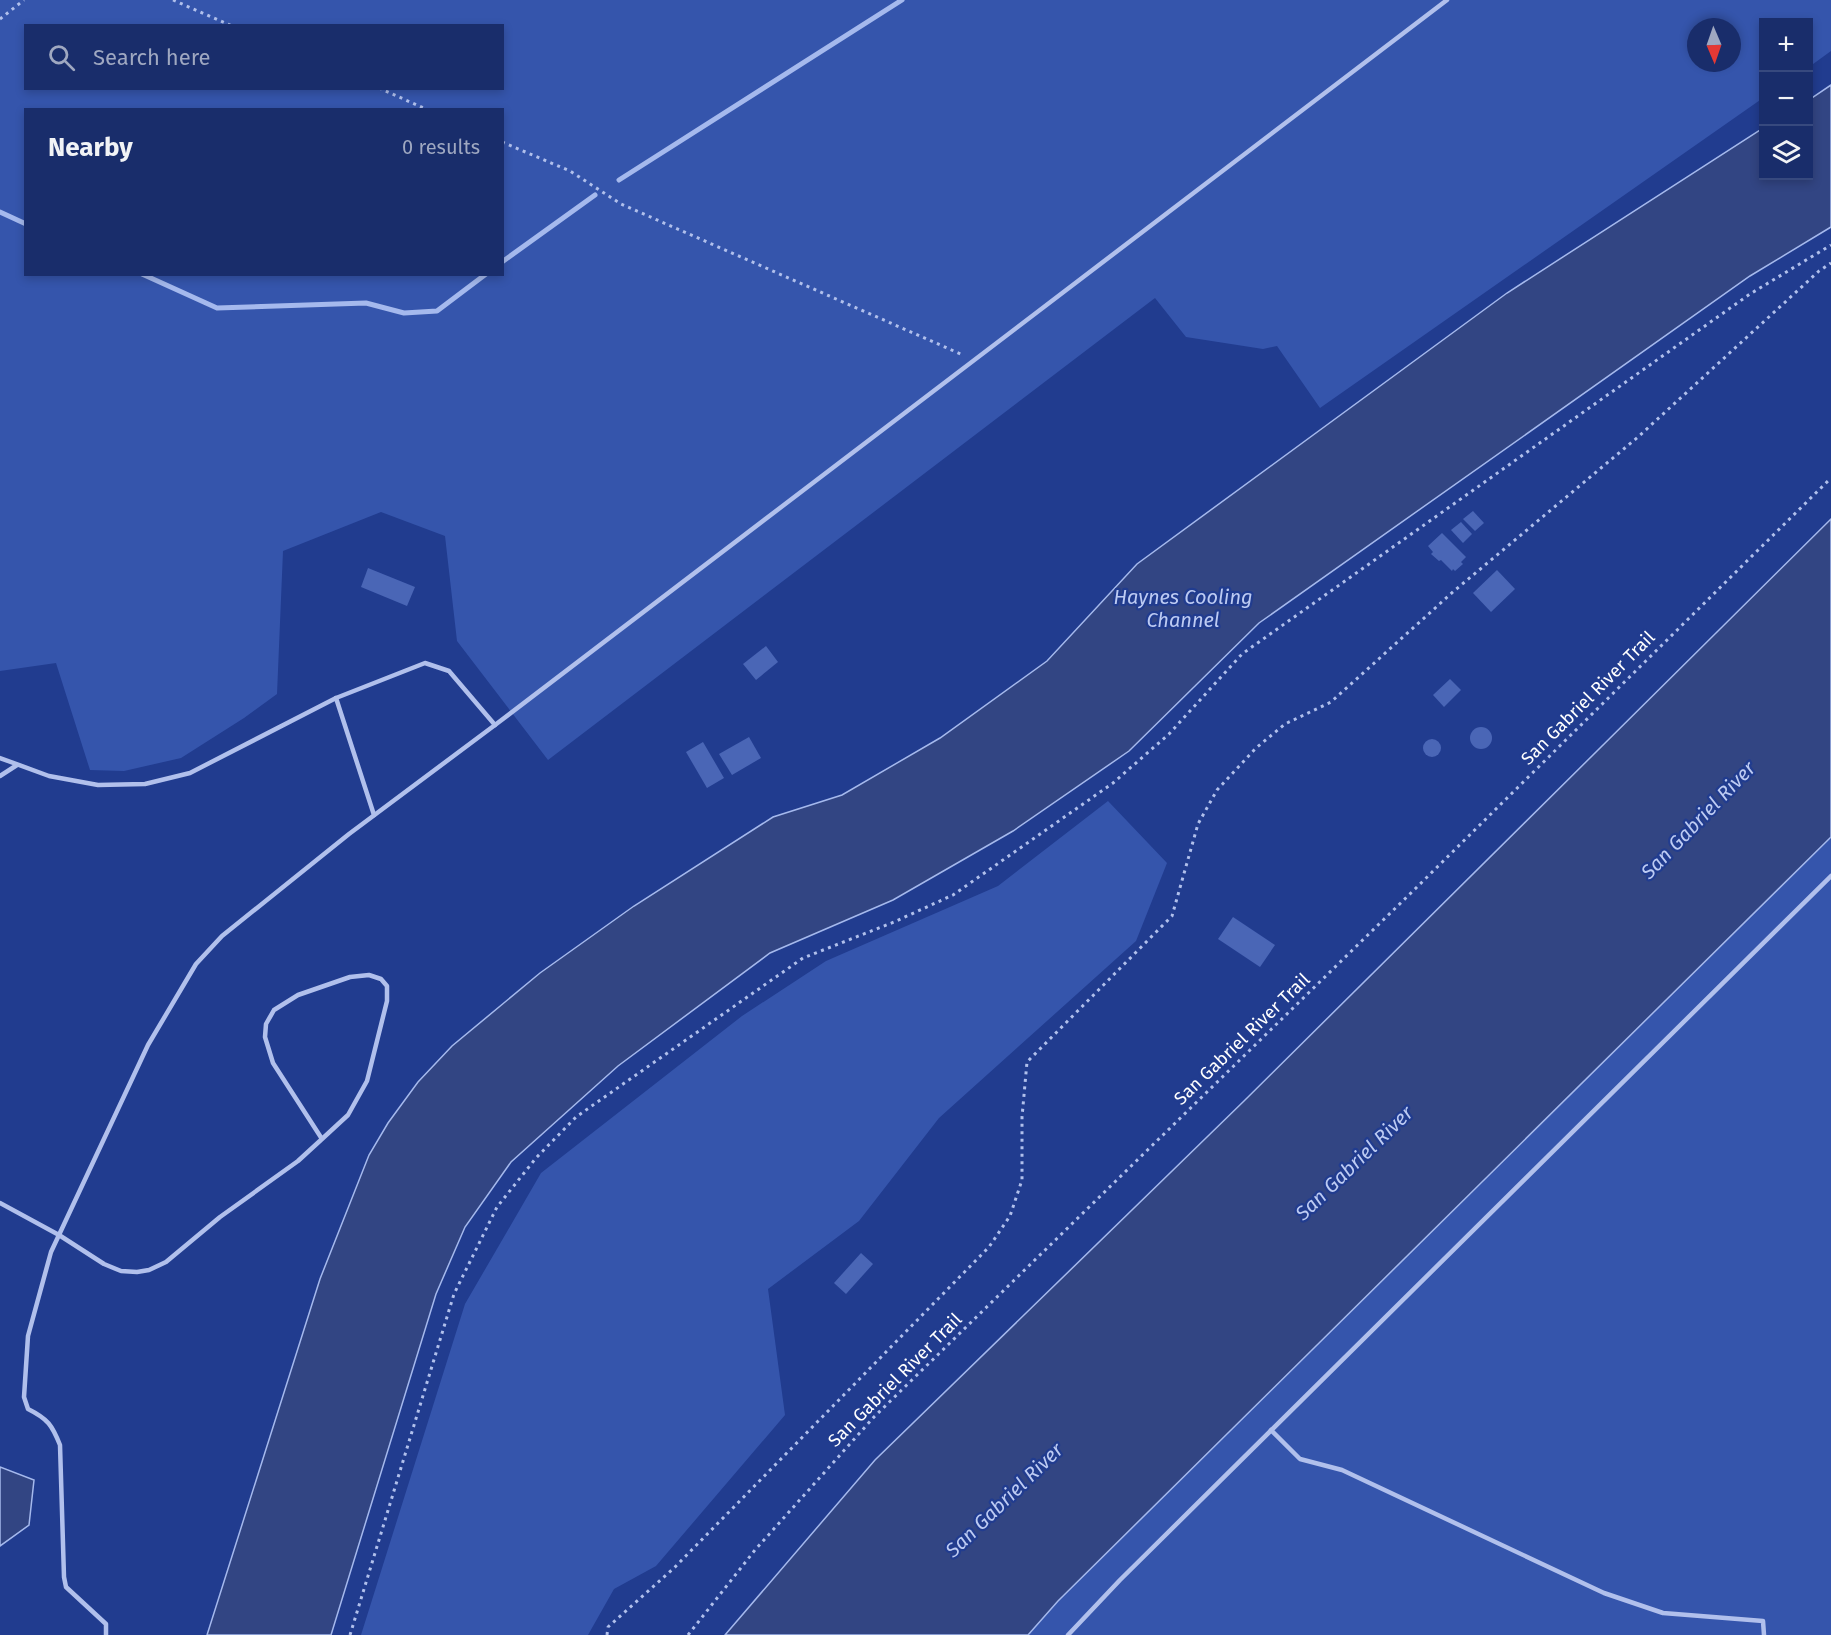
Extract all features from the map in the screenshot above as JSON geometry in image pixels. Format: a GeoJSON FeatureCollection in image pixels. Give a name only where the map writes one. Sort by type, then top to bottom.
{"type":"FeatureCollection","features":[{"type":"Feature","properties":{"kind":"lane"},"geometry":{"type":"LineString","coordinates":[[106,1635],[106,1624],[66,1587],[60,1445],[53,1429],[44,1417],[28,1409],[24,1397],[28,1336],[51,1252],[148,1044],[196,964],[222,936],[374,815],[495,726],[1447,0]]}},
{"type":"Feature","properties":{"kind":"lane"},"geometry":{"type":"LineString","coordinates":[[0,758],[49,776],[98,785],[145,784],[190,773],[336,698],[425,663],[449,671],[495,726]]}},
{"type":"Feature","properties":{"kind":"lane"},"geometry":{"type":"LineString","coordinates":[[336,698],[374,815]]}},
{"type":"Feature","properties":{"kind":"lane"},"geometry":{"type":"LineString","coordinates":[[0,776],[17,765]]}},
{"type":"Feature","properties":{"kind":"lane"},"geometry":{"type":"LineString","coordinates":[[1068,1635],[1120,1580],[1831,876]]}},
{"type":"Feature","properties":{"kind":"lane"},"geometry":{"type":"LineString","coordinates":[[0,1203],[59,1235],[104,1264],[121,1270],[137,1272],[149,1270],[166,1262],[220,1217],[298,1161],[322,1139],[348,1115],[366,1081],[375,1054],[387,1001],[387,986],[381,979],[369,975],[350,977],[298,995],[274,1010],[266,1024],[265,1036],[273,1063],[322,1139]]}},
{"type":"Feature","properties":{"kind":"lane"},"geometry":{"type":"LineString","coordinates":[[1271,1430],[1300,1459],[1342,1470],[1604,1593],[1664,1613],[1763,1621],[1764,1635]]}},
{"type":"Feature","properties":{"kind":"path"},"geometry":{"type":"LineString","coordinates":[[0,19],[24,0]]}},
{"type":"Feature","properties":{"kind":"path"},"geometry":{"type":"LineString","coordinates":[[173,0],[227,24]]}},
{"type":"Feature","properties":{"kind":"path"},"geometry":{"type":"LineString","coordinates":[[383,90],[424,108]]}},
{"type":"Feature","properties":{"kind":"path"},"geometry":{"type":"LineString","coordinates":[[504,143],[570,171],[621,204],[975,361]]}},
{"type":"Feature","properties":{"kind":"path"},"geometry":{"type":"LineString","coordinates":[[350,1635],[454,1294],[496,1207],[536,1158],[576,1118],[802,958],[894,922],[953,895],[1113,783],[1169,734],[1242,654],[1750,294],[1831,245]]}},
{"type":"Feature","properties":{"kind":"path"},"geometry":{"type":"LineString","coordinates":[[607,1635],[608,1627],[674,1568],[989,1247],[1010,1216],[1022,1180],[1022,1117],[1027,1062],[1172,916],[1198,824],[1217,790],[1256,748],[1285,724],[1331,702],[1454,591],[1638,437],[1819,270],[1831,264]]}},
{"type":"Feature","properties":{"kind":"path","name":"San Gabriel River Trail"},"geometry":{"type":"LineString","coordinates":[[688,1635],[755,1551],[874,1417],[1407,897],[1831,478]]}},
{"type":"Feature","properties":{"kind":"shaded area"},"geometry":{"type":"Polygon","coordinates":[[[0,0],[1831,0],[1831,51],[1813,64],[1813,18],[1759,18],[1759,101],[1320,408],[1277,346],[1263,349],[1186,337],[1155,298],[548,760],[457,641],[445,536],[381,512],[283,551],[277,694],[181,758],[124,771],[90,770],[56,663],[0,671],[0,0]]]}},
{"type":"Feature","properties":{"kind":"shaded area"},"geometry":{"type":"Polygon","coordinates":[[[1108,801],[1167,863],[1136,941],[939,1118],[859,1221],[768,1289],[785,1415],[656,1566],[614,1589],[588,1635],[361,1635],[465,1304],[541,1173],[742,1016],[826,961],[998,886],[1108,801]]]}},
{"type":"Feature","properties":{"kind":"shaded area"},"geometry":{"type":"Polygon","coordinates":[[[1831,837],[1831,1635],[1028,1635],[1058,1601],[1831,837]]]}},
{"type":"Feature","properties":{"kind":"water","name":"Haynes Cooling Channel"},"geometry":{"type":"Polygon","coordinates":[[[1831,85],[1831,227],[1750,276],[1259,623],[1129,751],[1013,831],[893,900],[770,953],[618,1066],[511,1162],[465,1227],[436,1294],[331,1635],[207,1635],[320,1279],[369,1155],[388,1123],[418,1082],[452,1046],[540,973],[634,906],[773,817],[842,795],[940,738],[1047,661],[1137,564],[1507,293],[1759,131],[1759,180],[1813,180],[1813,97],[1831,85]]]}},
{"type":"Feature","properties":{"kind":"water","name":"San Gabriel River"},"geometry":{"type":"Polygon","coordinates":[[[1831,519],[1831,837],[1058,1601],[1028,1635],[725,1635],[875,1460],[1244,1101],[1831,519]]]}},
{"type":"Feature","properties":{"kind":"water"},"geometry":{"type":"Polygon","coordinates":[[[0,1467],[34,1480],[29,1525],[0,1546],[0,1467]]]}},
{"type":"Feature","properties":{"kind":"building"},"geometry":{"type":"Polygon","coordinates":[[[1473,511],[1484,523],[1475,531],[1463,519],[1473,511]]]}},
{"type":"Feature","properties":{"kind":"building"},"geometry":{"type":"Polygon","coordinates":[[[1461,522],[1472,534],[1463,543],[1451,530],[1461,522]]]}},
{"type":"Feature","properties":{"kind":"building"},"geometry":{"type":"Polygon","coordinates":[[[1442,533],[1466,557],[1461,562],[1463,564],[1455,571],[1431,554],[1433,552],[1428,546],[1442,533]]]}},
{"type":"Feature","properties":{"kind":"building"},"geometry":{"type":"Polygon","coordinates":[[[368,568],[415,587],[407,606],[361,587],[368,568]]]}},
{"type":"Feature","properties":{"kind":"building"},"geometry":{"type":"Polygon","coordinates":[[[1497,570],[1515,589],[1491,612],[1473,593],[1497,570]]]}},
{"type":"Feature","properties":{"kind":"building"},"geometry":{"type":"Polygon","coordinates":[[[766,646],[778,662],[756,680],[743,664],[766,646]]]}},
{"type":"Feature","properties":{"kind":"building"},"geometry":{"type":"Polygon","coordinates":[[[1450,679],[1461,690],[1444,707],[1433,695],[1450,679]]]}},
{"type":"Feature","properties":{"kind":"building"},"geometry":{"type":"Polygon","coordinates":[[[1481,727],[1489,730],[1492,738],[1489,746],[1481,749],[1473,746],[1470,738],[1473,730],[1481,727]]]}},
{"type":"Feature","properties":{"kind":"building"},"geometry":{"type":"Polygon","coordinates":[[[749,737],[761,758],[732,775],[719,754],[749,737]]]}},
{"type":"Feature","properties":{"kind":"building"},"geometry":{"type":"Polygon","coordinates":[[[1432,739],[1438,742],[1441,748],[1438,754],[1432,757],[1426,754],[1423,748],[1426,742],[1432,739]]]}},
{"type":"Feature","properties":{"kind":"building"},"geometry":{"type":"Polygon","coordinates":[[[703,742],[724,778],[707,788],[686,752],[703,742]]]}},
{"type":"Feature","properties":{"kind":"building"},"geometry":{"type":"Polygon","coordinates":[[[1233,917],[1275,945],[1260,967],[1218,939],[1233,917]]]}},
{"type":"Feature","properties":{"kind":"building"},"geometry":{"type":"Polygon","coordinates":[[[861,1253],[873,1264],[846,1294],[834,1283],[861,1253]]]}},
{"type":"Feature","properties":{"kind":"waterway"},"geometry":{"type":"LineString","coordinates":[[619,180],[902,0]]}},
{"type":"Feature","properties":{"kind":"waterway"},"geometry":{"type":"LineString","coordinates":[[504,261],[595,195]]}},
{"type":"Feature","properties":{"kind":"waterway"},"geometry":{"type":"LineString","coordinates":[[0,212],[24,223]]}},
{"type":"Feature","properties":{"kind":"waterway"},"geometry":{"type":"LineString","coordinates":[[146,276],[217,308],[366,303],[404,313],[437,311],[483,276]]}}]}
